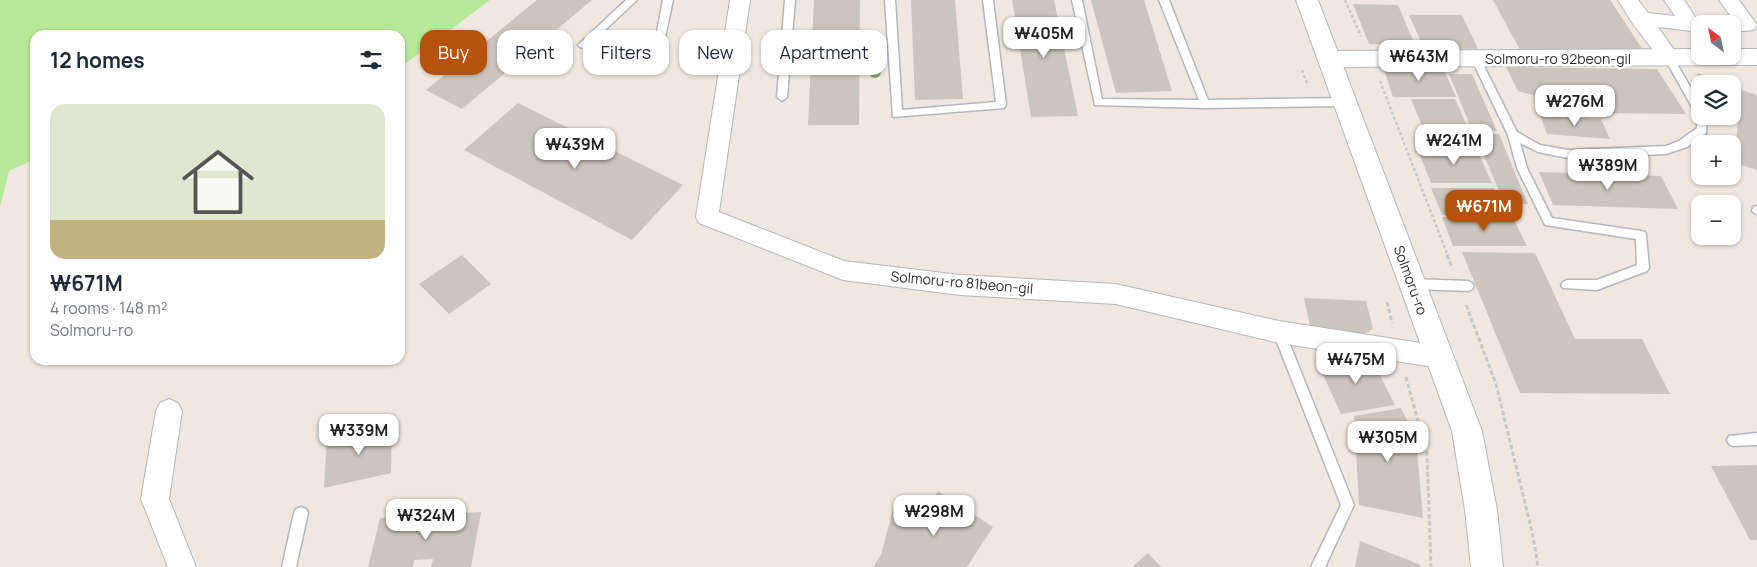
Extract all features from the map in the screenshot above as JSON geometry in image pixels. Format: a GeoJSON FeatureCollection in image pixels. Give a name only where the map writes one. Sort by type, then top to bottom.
{"type":"FeatureCollection","features":[{"type":"Feature","properties":{"kind":"main road","name":"Solmoru-ro"},"geometry":{"type":"LineString","coordinates":[[1307,0],[1468,431],[1481,510],[1487,567]]}},
{"type":"Feature","properties":{"kind":"main road","name":"Solmoru-ro 92beon-gil"},"geometry":{"type":"LineString","coordinates":[[1329,59],[1757,57]]}},
{"type":"Feature","properties":{"kind":"street","name":"Solmoru-ro 81beon-gil"},"geometry":{"type":"LineString","coordinates":[[740,0],[707,217],[843,270],[960,285],[1116,294],[1279,332],[1440,357]]}},
{"type":"Feature","properties":{"kind":"street"},"geometry":{"type":"LineString","coordinates":[[1628,0],[1669,58]]}},
{"type":"Feature","properties":{"kind":"street"},"geometry":{"type":"LineString","coordinates":[[1674,0],[1691,20]]}},
{"type":"Feature","properties":{"kind":"street"},"geometry":{"type":"LineString","coordinates":[[1729,0],[1740,15]]}},
{"type":"Feature","properties":{"kind":"street"},"geometry":{"type":"LineString","coordinates":[[1741,17],[1747,25],[1741,25]]}},
{"type":"Feature","properties":{"kind":"street"},"geometry":{"type":"LineString","coordinates":[[1640,19],[1691,25]]}},
{"type":"Feature","properties":{"kind":"street"},"geometry":{"type":"LineString","coordinates":[[169,411],[155,499],[182,567]]}},
{"type":"Feature","properties":{"kind":"lane"},"geometry":{"type":"LineString","coordinates":[[632,0],[583,45],[655,68],[668,0]]}},
{"type":"Feature","properties":{"kind":"lane"},"geometry":{"type":"LineString","coordinates":[[782,97],[790,0]]}},
{"type":"Feature","properties":{"kind":"lane"},"geometry":{"type":"LineString","coordinates":[[890,0],[897,114],[1001,105],[988,0]]}},
{"type":"Feature","properties":{"kind":"lane"},"geometry":{"type":"LineString","coordinates":[[1077,0],[1098,102],[1205,104],[1346,102]]}},
{"type":"Feature","properties":{"kind":"lane"},"geometry":{"type":"LineString","coordinates":[[1164,0],[1205,104]]}},
{"type":"Feature","properties":{"kind":"lane"},"geometry":{"type":"LineString","coordinates":[[1476,58],[1513,135],[1522,168],[1549,222],[1641,235],[1643,268],[1597,285],[1567,285]]}},
{"type":"Feature","properties":{"kind":"lane"},"geometry":{"type":"LineString","coordinates":[[1669,58],[1691,97]]}},
{"type":"Feature","properties":{"kind":"lane"},"geometry":{"type":"LineString","coordinates":[[1513,135],[1538,148],[1568,154],[1666,150],[1684,144],[1702,130],[1702,125]]}},
{"type":"Feature","properties":{"kind":"lane"},"geometry":{"type":"LineString","coordinates":[[1413,284],[1468,286]]}},
{"type":"Feature","properties":{"kind":"lane"},"geometry":{"type":"LineString","coordinates":[[1279,332],[1348,505],[1318,567]]}},
{"type":"Feature","properties":{"kind":"lane"},"geometry":{"type":"LineString","coordinates":[[1733,440],[1757,439]]}},
{"type":"Feature","properties":{"kind":"lane"},"geometry":{"type":"LineString","coordinates":[[289,567],[301,513]]}},
{"type":"Feature","properties":{"kind":"path"},"geometry":{"type":"LineString","coordinates":[[1301,67],[1315,103]]}},
{"type":"Feature","properties":{"kind":"path"},"geometry":{"type":"LineString","coordinates":[[1385,294],[1427,454],[1431,567]]}},
{"type":"Feature","properties":{"kind":"path"},"geometry":{"type":"LineString","coordinates":[[1533,536],[1538,567]]}},
{"type":"Feature","properties":{"kind":"green space"},"geometry":{"type":"Polygon","coordinates":[[[0,0],[490,0],[450,30],[420,30],[420,53],[405,64],[405,30],[30,30],[30,161],[9,171],[0,207],[0,0]]]}},
{"type":"Feature","properties":{"kind":"building"},"geometry":{"type":"Polygon","coordinates":[[[537,0],[592,0],[556,30],[500,30],[537,0]]]}},
{"type":"Feature","properties":{"kind":"building"},"geometry":{"type":"Polygon","coordinates":[[[814,0],[860,0],[860,30],[813,30],[814,0]]]}},
{"type":"Feature","properties":{"kind":"building"},"geometry":{"type":"Polygon","coordinates":[[[911,0],[955,0],[963,99],[915,100],[911,0]]]}},
{"type":"Feature","properties":{"kind":"building"},"geometry":{"type":"Polygon","coordinates":[[[1012,0],[1054,0],[1078,116],[1031,117],[1012,0]]]}},
{"type":"Feature","properties":{"kind":"building"},"geometry":{"type":"Polygon","coordinates":[[[1091,0],[1144,0],[1172,91],[1116,93],[1091,0]]]}},
{"type":"Feature","properties":{"kind":"building"},"geometry":{"type":"Polygon","coordinates":[[[1493,0],[1610,0],[1643,50],[1520,50],[1493,0]]]}},
{"type":"Feature","properties":{"kind":"building"},"geometry":{"type":"Polygon","coordinates":[[[1353,4],[1398,5],[1415,45],[1369,44],[1353,4]]]}},
{"type":"Feature","properties":{"kind":"building"},"geometry":{"type":"Polygon","coordinates":[[[1409,15],[1462,15],[1478,49],[1424,48],[1409,15]]]}},
{"type":"Feature","properties":{"kind":"building"},"geometry":{"type":"Polygon","coordinates":[[[497,32],[497,75],[503,75],[462,109],[426,90],[444,75],[487,75],[487,41],[497,32]]]}},
{"type":"Feature","properties":{"kind":"building"},"geometry":{"type":"Polygon","coordinates":[[[1383,67],[1443,68],[1456,97],[1393,97],[1383,67]]]}},
{"type":"Feature","properties":{"kind":"building"},"geometry":{"type":"Polygon","coordinates":[[[1506,67],[1657,69],[1686,114],[1599,113],[1518,91],[1506,67]]]}},
{"type":"Feature","properties":{"kind":"building"},"geometry":{"type":"Polygon","coordinates":[[[1449,74],[1472,74],[1497,131],[1472,130],[1449,74]]]}},
{"type":"Feature","properties":{"kind":"building"},"geometry":{"type":"Polygon","coordinates":[[[810,75],[859,75],[859,125],[808,125],[810,75]]]}},
{"type":"Feature","properties":{"kind":"building"},"geometry":{"type":"Polygon","coordinates":[[[1741,90],[1757,95],[1757,170],[1741,165],[1741,135],[1737,135],[1738,125],[1741,125],[1741,90]]]}},
{"type":"Feature","properties":{"kind":"building"},"geometry":{"type":"Polygon","coordinates":[[[1411,99],[1455,99],[1476,146],[1430,145],[1411,99]]]}},
{"type":"Feature","properties":{"kind":"building"},"geometry":{"type":"Polygon","coordinates":[[[518,103],[683,185],[632,240],[464,150],[518,103]]]}},
{"type":"Feature","properties":{"kind":"building"},"geometry":{"type":"Polygon","coordinates":[[[1540,115],[1601,119],[1610,139],[1547,134],[1540,115]]]}},
{"type":"Feature","properties":{"kind":"building"},"geometry":{"type":"Polygon","coordinates":[[[1475,134],[1499,134],[1528,204],[1504,203],[1475,134]]]}},
{"type":"Feature","properties":{"kind":"building"},"geometry":{"type":"Polygon","coordinates":[[[1417,148],[1476,148],[1492,183],[1431,183],[1417,148]]]}},
{"type":"Feature","properties":{"kind":"building"},"geometry":{"type":"Polygon","coordinates":[[[1539,172],[1661,176],[1678,209],[1553,205],[1539,172]]]}},
{"type":"Feature","properties":{"kind":"building"},"geometry":{"type":"Polygon","coordinates":[[[1431,188],[1494,188],[1507,215],[1442,215],[1431,188]]]}},
{"type":"Feature","properties":{"kind":"building"},"geometry":{"type":"Polygon","coordinates":[[[1442,217],[1513,218],[1527,246],[1453,246],[1442,217]]]}},
{"type":"Feature","properties":{"kind":"building"},"geometry":{"type":"Polygon","coordinates":[[[1462,252],[1535,253],[1575,339],[1642,339],[1670,394],[1520,393],[1462,252]]]}},
{"type":"Feature","properties":{"kind":"building"},"geometry":{"type":"Polygon","coordinates":[[[462,255],[491,284],[449,314],[419,284],[462,255]]]}},
{"type":"Feature","properties":{"kind":"building"},"geometry":{"type":"Polygon","coordinates":[[[1304,298],[1366,301],[1373,329],[1357,338],[1312,335],[1304,298]]]}},
{"type":"Feature","properties":{"kind":"building"},"geometry":{"type":"Polygon","coordinates":[[[1371,357],[1395,405],[1341,414],[1318,364],[1371,357]]]}},
{"type":"Feature","properties":{"kind":"building"},"geometry":{"type":"Polygon","coordinates":[[[1401,408],[1416,438],[1423,518],[1359,505],[1354,416],[1401,408]]]}},
{"type":"Feature","properties":{"kind":"building"},"geometry":{"type":"Polygon","coordinates":[[[392,423],[391,473],[324,488],[327,438],[392,423]]]}},
{"type":"Feature","properties":{"kind":"building"},"geometry":{"type":"Polygon","coordinates":[[[1757,465],[1757,540],[1750,540],[1711,466],[1757,465]]]}},
{"type":"Feature","properties":{"kind":"building"},"geometry":{"type":"Polygon","coordinates":[[[938,491],[993,527],[967,567],[873,567],[881,555],[893,509],[915,524],[938,491]]]}},
{"type":"Feature","properties":{"kind":"building"},"geometry":{"type":"Polygon","coordinates":[[[481,512],[471,567],[431,567],[433,559],[414,560],[413,567],[368,567],[380,518],[481,512]]]}},
{"type":"Feature","properties":{"kind":"building"},"geometry":{"type":"Polygon","coordinates":[[[1360,541],[1421,565],[1420,567],[1355,567],[1360,541]]]}},
{"type":"Feature","properties":{"kind":"building"},"geometry":{"type":"Polygon","coordinates":[[[1148,553],[1161,567],[1132,567],[1148,553]]]}}]}
